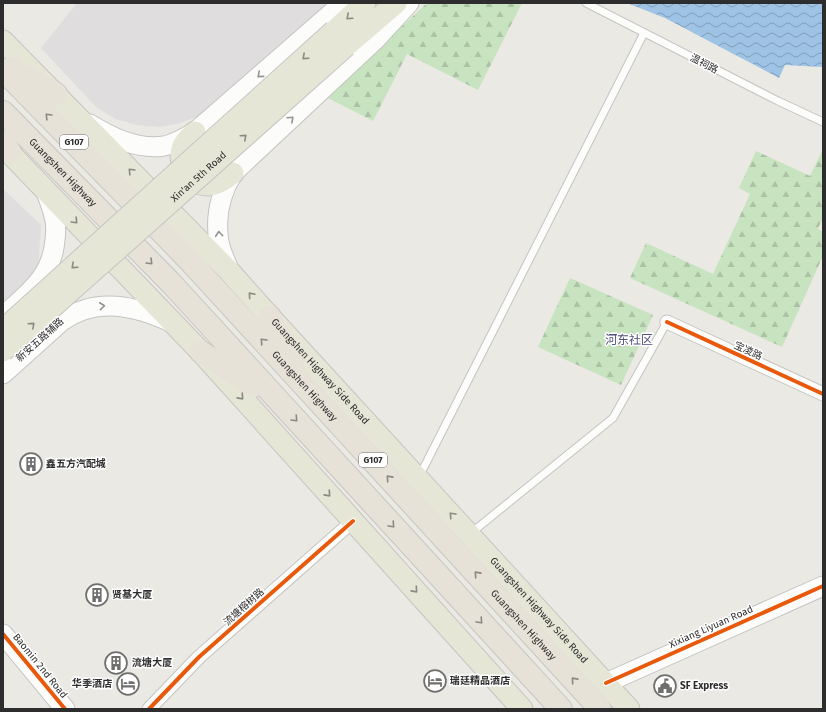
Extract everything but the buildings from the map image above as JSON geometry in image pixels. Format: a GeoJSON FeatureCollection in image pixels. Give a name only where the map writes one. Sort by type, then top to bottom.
{"type":"FeatureCollection","features":[{"type":"Feature","properties":{"kind":"highway"},"geometry":{"type":"LineString","coordinates":[[3,63],[56,94]]}},
{"type":"Feature","properties":{"kind":"highway","name":"Guangshen Highway"},"geometry":{"type":"LineString","coordinates":[[3,70],[188,259],[600,709]]}},
{"type":"Feature","properties":{"kind":"highway","name":"Guangshen Highway"},"geometry":{"type":"LineString","coordinates":[[3,112],[170,282],[561,709]]}},
{"type":"Feature","properties":{"kind":"highway"},"geometry":{"type":"LineString","coordinates":[[270,317],[308,389]]}},
{"type":"Feature","properties":{"kind":"highway"},"geometry":{"type":"LineString","coordinates":[[201,352],[278,400]]}},
{"type":"Feature","properties":{"kind":"main road"},"geometry":{"type":"LineString","coordinates":[[343,3],[195,132],[183,145],[181,154],[182,164],[186,173],[192,179],[201,184],[216,184],[233,173],[376,39],[409,3]]}},
{"type":"Feature","properties":{"kind":"main road","name":"Xin'an 5th Road"},"geometry":{"type":"LineString","coordinates":[[3,351],[340,39],[365,3]]}},
{"type":"Feature","properties":{"kind":"main road","name":"Xin'an 5th Road"},"geometry":{"type":"LineString","coordinates":[[3,330],[340,39],[396,3]]}},
{"type":"Feature","properties":{"kind":"main road","name":"Guangshen Highway Side Road"},"geometry":{"type":"LineString","coordinates":[[3,41],[230,272],[629,709]]}},
{"type":"Feature","properties":{"kind":"main road"},"geometry":{"type":"LineString","coordinates":[[77,116],[108,136],[132,144],[149,147],[165,146],[181,140],[195,132]]}},
{"type":"Feature","properties":{"kind":"main road"},"geometry":{"type":"LineString","coordinates":[[5,146],[45,190],[201,352],[522,709]]}},
{"type":"Feature","properties":{"kind":"main road"},"geometry":{"type":"LineString","coordinates":[[230,272],[219,243],[218,226],[219,208],[227,183],[233,173]]}},
{"type":"Feature","properties":{"kind":"main road"},"geometry":{"type":"LineString","coordinates":[[3,316],[39,282],[50,265],[54,251],[56,233],[55,216],[45,190]]}},
{"type":"Feature","properties":{"kind":"main road","name":"新安五路辅路"},"geometry":{"type":"LineString","coordinates":[[3,374],[72,313],[85,309],[102,306],[138,309],[172,323]]}},
{"type":"Feature","properties":{"kind":"main road","name":"Xixiang Liyuan Road"},"geometry":{"type":"LineString","coordinates":[[606,683],[823,586]]}},
{"type":"Feature","properties":{"kind":"main road","name":"Baomin 2nd Road"},"geometry":{"type":"LineString","coordinates":[[3,634],[65,709]]}},
{"type":"Feature","properties":{"kind":"street","name":"宝凌路"},"geometry":{"type":"LineString","coordinates":[[667,322],[823,394]]}},
{"type":"Feature","properties":{"kind":"street","name":"流塘榕树路"},"geometry":{"type":"LineString","coordinates":[[149,709],[199,657],[353,521]]}},
{"type":"Feature","properties":{"kind":"lane","name":"温祠路"},"geometry":{"type":"LineString","coordinates":[[586,3],[778,101],[823,122]]}},
{"type":"Feature","properties":{"kind":"lane"},"geometry":{"type":"LineString","coordinates":[[418,478],[644,33]]}},
{"type":"Feature","properties":{"kind":"lane"},"geometry":{"type":"LineString","coordinates":[[470,535],[613,418],[667,322]]}},
{"type":"Feature","properties":{"kind":"shaded area"},"geometry":{"type":"Polygon","coordinates":[[[77,3],[335,3],[201,115],[181,123],[159,127],[137,125],[116,119],[97,108],[41,48],[77,3]]]}},
{"type":"Feature","properties":{"kind":"shaded area"},"geometry":{"type":"Polygon","coordinates":[[[3,189],[41,225],[38,270],[3,302],[3,189]]]}},
{"type":"Feature","properties":{"kind":"green space"},"geometry":{"type":"Polygon","coordinates":[[[427,3],[522,3],[478,90],[407,54],[373,121],[326,97],[427,3]]]}},
{"type":"Feature","properties":{"kind":"green space"},"geometry":{"type":"Polygon","coordinates":[[[823,149],[823,217],[818,229],[823,232],[823,256],[782,347],[630,278],[646,243],[713,274],[750,194],[739,188],[756,151],[810,176],[823,149]]]}},
{"type":"Feature","properties":{"kind":"green space"},"geometry":{"type":"Polygon","coordinates":[[[570,278],[653,315],[621,385],[538,347],[570,278]]]}},
{"type":"Feature","properties":{"kind":"water"},"geometry":{"type":"Polygon","coordinates":[[[627,3],[823,3],[823,67],[785,65],[779,78],[665,18],[627,3]]]}},
{"type":"Feature","properties":{"kind":"cycle path"},"geometry":{"type":"LineString","coordinates":[[667,322],[823,394]]}},
{"type":"Feature","properties":{"kind":"cycle path"},"geometry":{"type":"LineString","coordinates":[[149,709],[199,657],[353,521]]}},
{"type":"Feature","properties":{"kind":"cycle path"},"geometry":{"type":"LineString","coordinates":[[606,683],[823,586]]}},
{"type":"Feature","properties":{"kind":"cycle path"},"geometry":{"type":"LineString","coordinates":[[3,634],[65,709]]}},
{"type":"Feature","properties":{"kind":"place","name":"鑫五方汽配城"},"geometry":{"type":"Point","coordinates":[31,464]}},
{"type":"Feature","properties":{"kind":"place","name":"贤基大厦"},"geometry":{"type":"Point","coordinates":[97,595]}},
{"type":"Feature","properties":{"kind":"place","name":"流塘大厦"},"geometry":{"type":"Point","coordinates":[116,663]}},
{"type":"Feature","properties":{"kind":"place","name":"瑞廷精品酒店"},"geometry":{"type":"Point","coordinates":[435,681]}},
{"type":"Feature","properties":{"kind":"place","name":"华季酒店"},"geometry":{"type":"Point","coordinates":[128,684]}},
{"type":"Feature","properties":{"kind":"place","name":"SF Express"},"geometry":{"type":"Point","coordinates":[665,686]}},
{"type":"Feature","properties":{"kind":"district","name":"河东社区"},"geometry":{"type":"Point","coordinates":[629,340]}}]}
